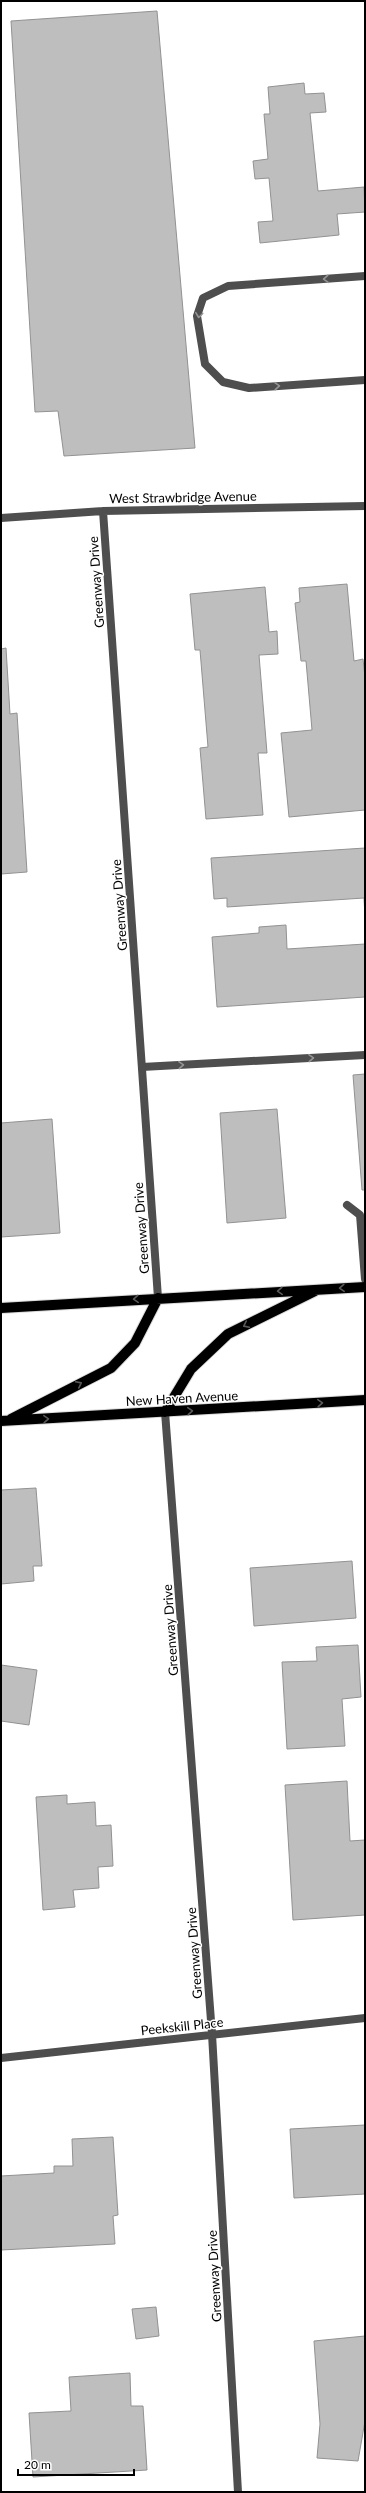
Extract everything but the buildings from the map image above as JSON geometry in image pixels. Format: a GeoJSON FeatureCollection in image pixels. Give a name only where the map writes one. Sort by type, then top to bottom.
{"type":"FeatureCollection","features":[{"type":"Feature","properties":{"kind":"main road"},"geometry":{"type":"LineString","coordinates":[[1,1308],[365,1287]]}},
{"type":"Feature","properties":{"kind":"main road"},"geometry":{"type":"LineString","coordinates":[[165,1412],[191,1369],[228,1334],[319,1289]]}},
{"type":"Feature","properties":{"kind":"main road"},"geometry":{"type":"LineString","coordinates":[[4,1421],[111,1368],[136,1343],[158,1298]]}},
{"type":"Feature","properties":{"kind":"main road","name":"New Haven Avenue"},"geometry":{"type":"LineString","coordinates":[[4,1421],[365,1400]]}},
{"type":"Feature","properties":{"kind":"street"},"geometry":{"type":"LineString","coordinates":[[365,276],[228,286],[203,298],[197,316],[205,364],[223,382],[249,388],[365,380]]}},
{"type":"Feature","properties":{"kind":"street","name":"West Strawbridge Avenue"},"geometry":{"type":"LineString","coordinates":[[1,518],[104,511],[365,506]]}},
{"type":"Feature","properties":{"kind":"street","name":"Greenway Drive"},"geometry":{"type":"LineString","coordinates":[[104,511],[158,1298]]}},
{"type":"Feature","properties":{"kind":"street"},"geometry":{"type":"LineString","coordinates":[[142,1067],[365,1055]]}},
{"type":"Feature","properties":{"kind":"street"},"geometry":{"type":"LineString","coordinates":[[347,1205],[360,1214],[365,1279]]}},
{"type":"Feature","properties":{"kind":"street","name":"Greenway Drive"},"geometry":{"type":"LineString","coordinates":[[165,1412],[212,2034],[238,2492]]}},
{"type":"Feature","properties":{"kind":"street","name":"Peekskill Place"},"geometry":{"type":"LineString","coordinates":[[1,2058],[365,2018]]}}]}
